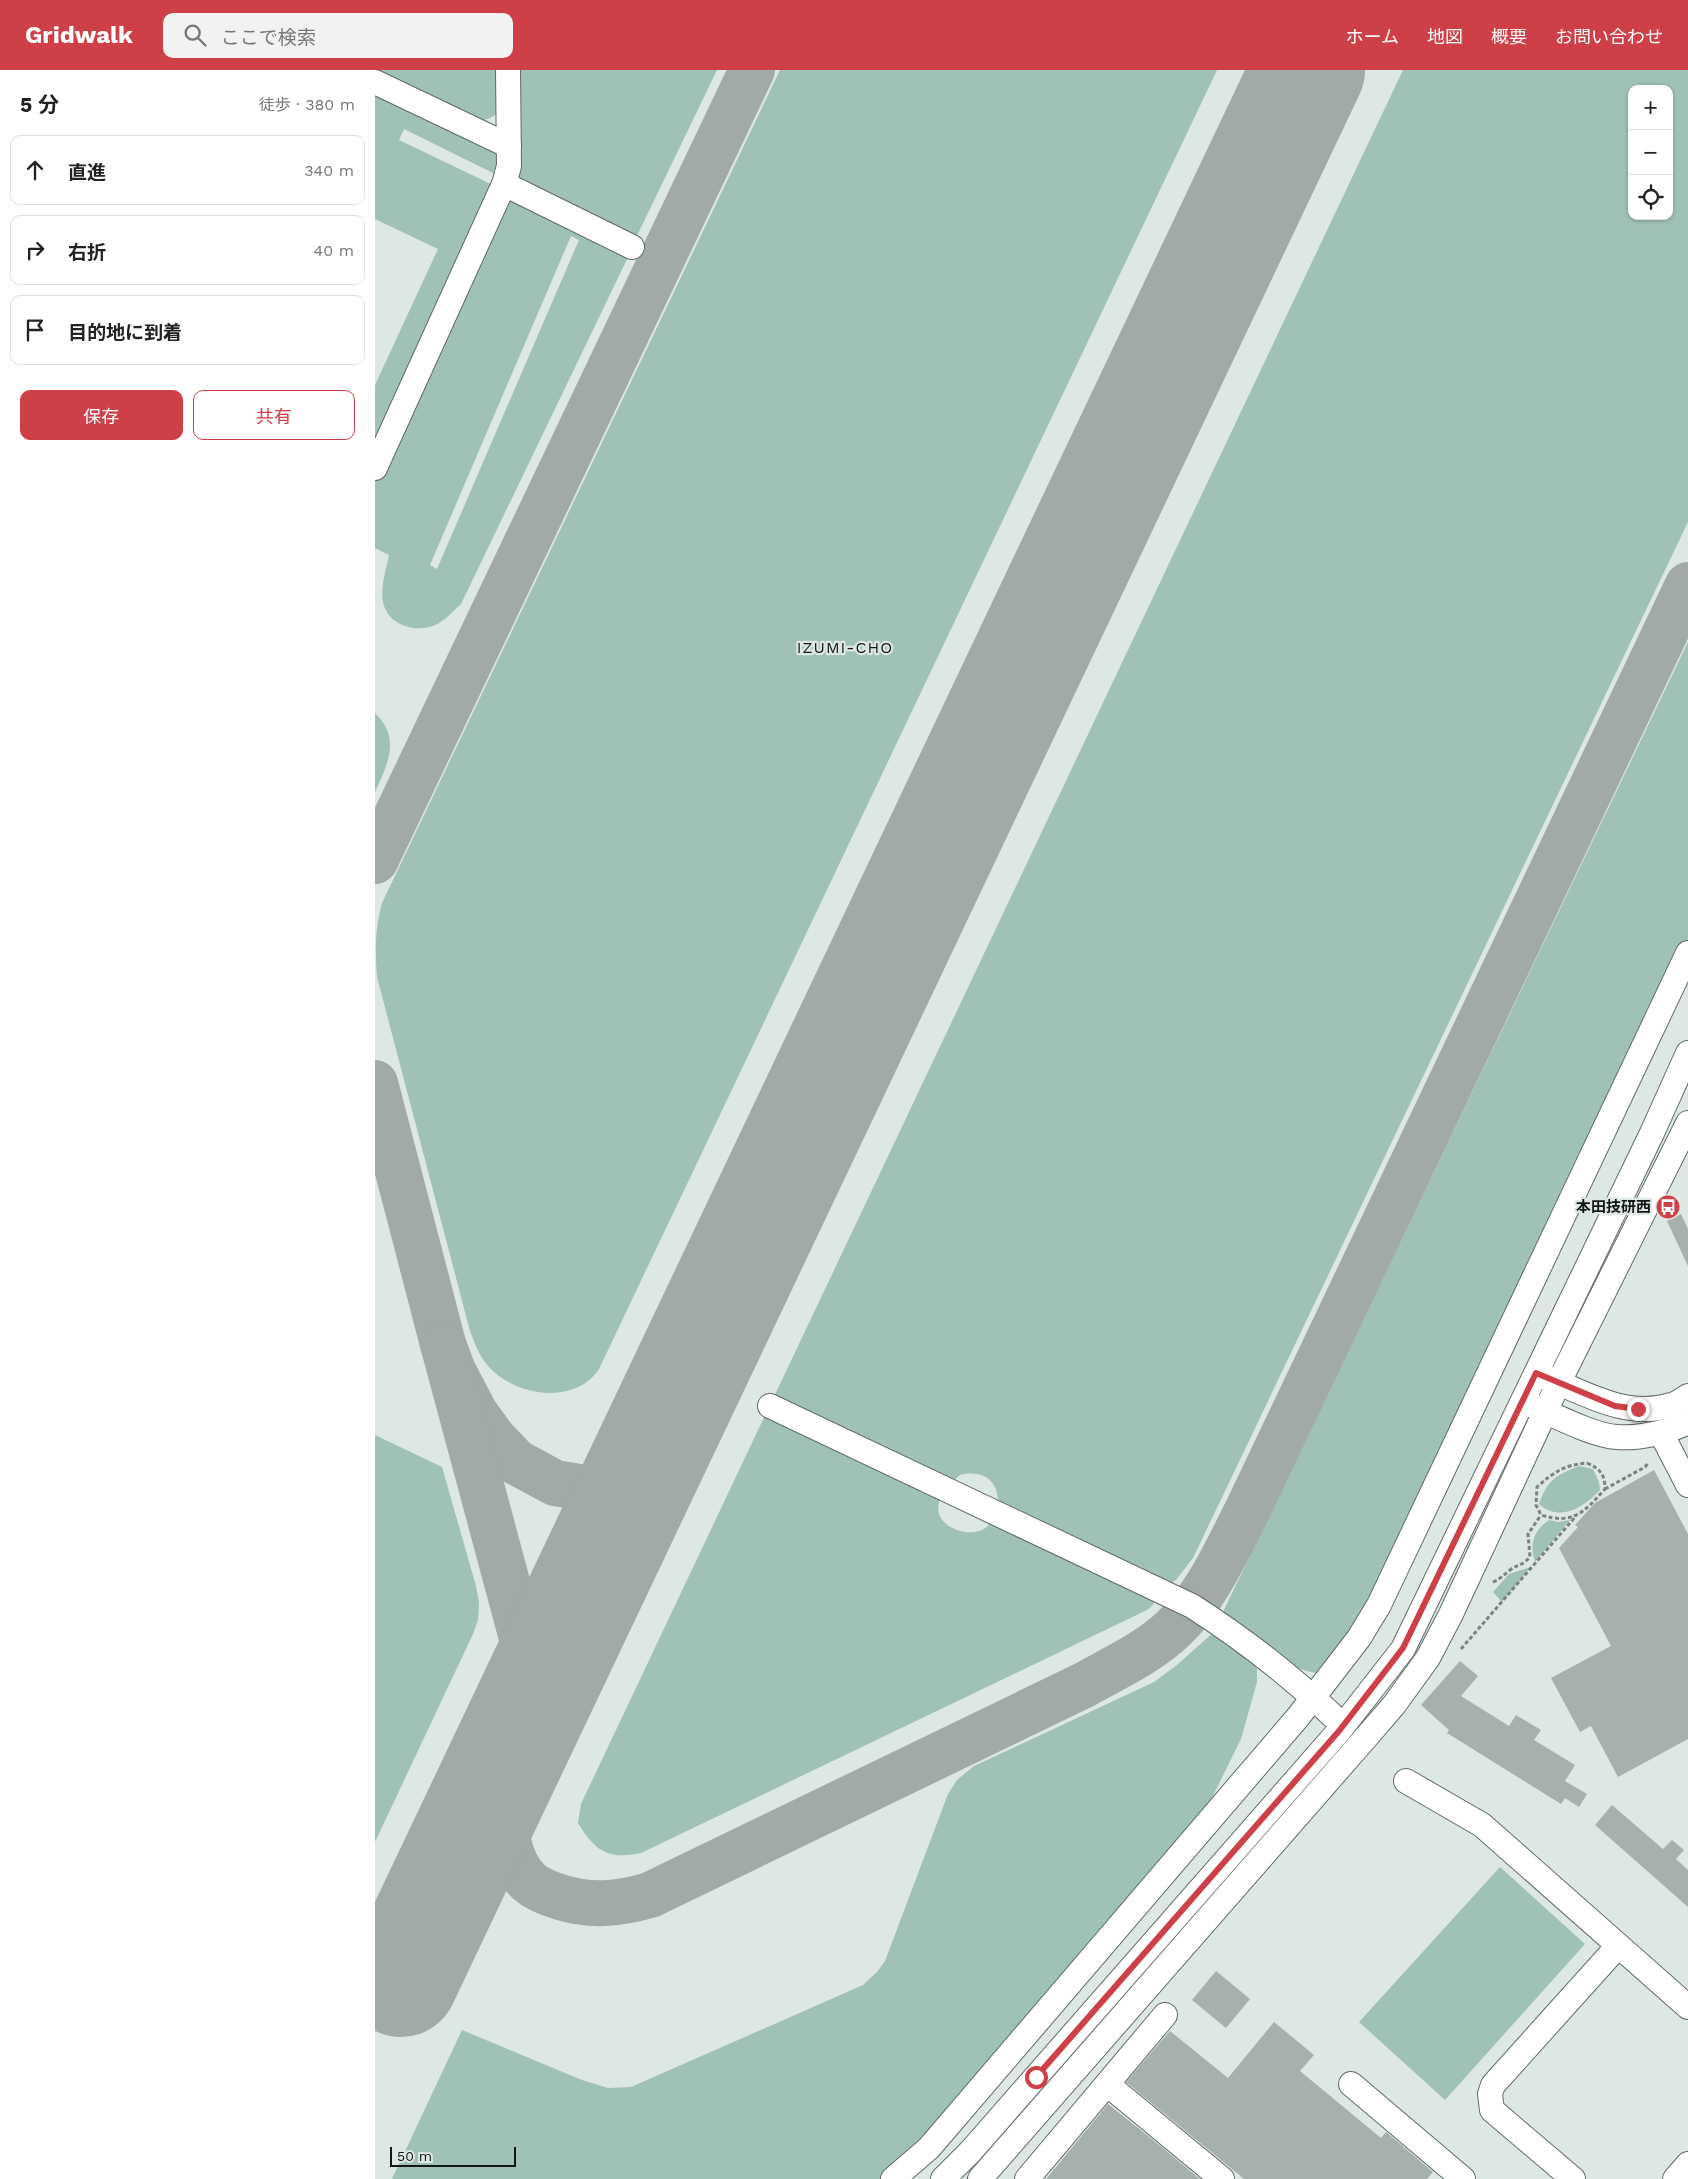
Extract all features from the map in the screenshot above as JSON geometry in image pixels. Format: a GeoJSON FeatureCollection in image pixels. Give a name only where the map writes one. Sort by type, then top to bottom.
{"type":"FeatureCollection","features":[{"type":"Feature","properties":{"kind":"street"},"geometry":{"type":"LineString","coordinates":[[375,468],[504,184],[509,166],[508,70]]}},
{"type":"Feature","properties":{"kind":"street"},"geometry":{"type":"LineString","coordinates":[[375,82],[509,146]]}},
{"type":"Feature","properties":{"kind":"street"},"geometry":{"type":"LineString","coordinates":[[504,184],[632,247]]}},
{"type":"Feature","properties":{"kind":"street"},"geometry":{"type":"LineString","coordinates":[[893,2179],[929,2148],[996,2072],[1313,1698],[1359,1638],[1379,1605],[1688,953]]}},
{"type":"Feature","properties":{"kind":"street"},"geometry":{"type":"LineString","coordinates":[[943,2179],[970,2152],[1326,1746],[1403,1648],[1648,1142],[1688,1053]]}},
{"type":"Feature","properties":{"kind":"street"},"geometry":{"type":"LineString","coordinates":[[980,2179],[1394,1705],[1428,1658],[1451,1614],[1559,1382],[1688,1122]]}},
{"type":"Feature","properties":{"kind":"street"},"geometry":{"type":"LineString","coordinates":[[1536,1373],[1615,1406],[1638,1409],[1671,1405],[1688,1396]]}},
{"type":"Feature","properties":{"kind":"street"},"geometry":{"type":"LineString","coordinates":[[1522,1401],[1598,1432],[1617,1437],[1661,1433],[1688,1422]]}},
{"type":"Feature","properties":{"kind":"street"},"geometry":{"type":"LineString","coordinates":[[770,1406],[1192,1606],[1221,1626],[1313,1698],[1334,1717]]}},
{"type":"Feature","properties":{"kind":"street"},"geometry":{"type":"LineString","coordinates":[[1661,1433],[1688,1485]]}},
{"type":"Feature","properties":{"kind":"street"},"geometry":{"type":"LineString","coordinates":[[1406,1781],[1482,1825],[1688,2007]]}},
{"type":"Feature","properties":{"kind":"street"},"geometry":{"type":"LineString","coordinates":[[1573,2179],[1492,2110],[1490,2094],[1493,2085],[1618,1946]]}},
{"type":"Feature","properties":{"kind":"street"},"geometry":{"type":"LineString","coordinates":[[1027,2179],[1165,2015]]}},
{"type":"Feature","properties":{"kind":"street"},"geometry":{"type":"LineString","coordinates":[[1107,2084],[1222,2179]]}},
{"type":"Feature","properties":{"kind":"street"},"geometry":{"type":"LineString","coordinates":[[1351,2084],[1463,2179]]}},
{"type":"Feature","properties":{"kind":"street"},"geometry":{"type":"LineString","coordinates":[[1675,2179],[1688,2164]]}},
{"type":"Feature","properties":{"kind":"path"},"geometry":{"type":"LineString","coordinates":[[1461,1649],[1577,1516],[1605,1489],[1645,1467],[1649,1462]]}},
{"type":"Feature","properties":{"kind":"path"},"geometry":{"type":"LineString","coordinates":[[1577,1516],[1557,1520],[1541,1515],[1536,1505],[1537,1487],[1552,1474],[1570,1464],[1587,1463],[1599,1468],[1605,1479],[1605,1489]]}},
{"type":"Feature","properties":{"kind":"path"},"geometry":{"type":"LineString","coordinates":[[1493,1582],[1501,1578],[1511,1568],[1522,1565],[1530,1557],[1528,1534],[1541,1515]]}},
{"type":"Feature","properties":{"kind":"green space"},"geometry":{"type":"Polygon","coordinates":[[[375,70],[503,70],[502,104],[494,115],[477,121],[375,73],[375,70]]]}},
{"type":"Feature","properties":{"kind":"green space"},"geometry":{"type":"Polygon","coordinates":[[[513,70],[717,70],[634,242],[518,186],[513,70]]]}},
{"type":"Feature","properties":{"kind":"green space"},"geometry":{"type":"Polygon","coordinates":[[[780,70],[1217,70],[599,1369],[588,1381],[574,1389],[559,1392],[542,1392],[525,1389],[510,1383],[496,1374],[485,1362],[476,1347],[470,1331],[377,977],[376,949],[378,922],[382,903],[780,70]]]}},
{"type":"Feature","properties":{"kind":"green space"},"geometry":{"type":"Polygon","coordinates":[[[1403,70],[1688,70],[1688,522],[1193,1558],[1176,1580],[1168,1585],[998,1508],[997,1491],[994,1485],[984,1476],[977,1474],[960,1475],[947,1487],[771,1403],[1403,70]]]}},
{"type":"Feature","properties":{"kind":"green space"},"geometry":{"type":"Polygon","coordinates":[[[375,89],[498,148],[499,176],[404,129],[399,140],[495,186],[375,450],[375,385],[438,249],[375,219],[375,89]]]}},
{"type":"Feature","properties":{"kind":"green space"},"geometry":{"type":"Polygon","coordinates":[[[508,192],[630,253],[461,604],[445,619],[433,626],[411,628],[404,626],[387,613],[384,606],[382,594],[389,555],[375,548],[375,482],[508,192]],[[571,236],[430,565],[437,569],[579,240],[571,236]]]}},
{"type":"Feature","properties":{"kind":"green space"},"geometry":{"type":"Polygon","coordinates":[[[1688,642],[1688,945],[1392,1567],[1324,1672],[1315,1673],[1296,1668],[1222,1614],[1688,642]]]}},
{"type":"Feature","properties":{"kind":"green space"},"geometry":{"type":"Polygon","coordinates":[[[375,713],[383,722],[388,732],[390,751],[388,761],[375,792],[375,713]]]}},
{"type":"Feature","properties":{"kind":"green space"},"geometry":{"type":"Polygon","coordinates":[[[768,1409],[941,1494],[938,1506],[939,1514],[947,1525],[953,1528],[960,1531],[975,1532],[987,1527],[994,1517],[1155,1600],[1153,1605],[1147,1610],[641,1853],[630,1855],[611,1854],[597,1847],[584,1833],[578,1823],[581,1804],[768,1409]]]}},
{"type":"Feature","properties":{"kind":"green space"},"geometry":{"type":"Polygon","coordinates":[[[375,1435],[442,1467],[476,1586],[479,1603],[478,1620],[473,1634],[375,1842],[375,1435]]]}},
{"type":"Feature","properties":{"kind":"green space"},"geometry":{"type":"Polygon","coordinates":[[[1579,1466],[1593,1469],[1599,1482],[1600,1490],[1594,1496],[1579,1507],[1563,1512],[1547,1510],[1539,1504],[1553,1479],[1579,1466]]]}},
{"type":"Feature","properties":{"kind":"green space"},"geometry":{"type":"Polygon","coordinates":[[[1549,1520],[1558,1522],[1570,1520],[1535,1562],[1533,1555],[1534,1538],[1540,1528],[1549,1520]]]}},
{"type":"Feature","properties":{"kind":"green space"},"geometry":{"type":"Polygon","coordinates":[[[1531,1567],[1502,1602],[1493,1592],[1509,1574],[1531,1567]]]}},
{"type":"Feature","properties":{"kind":"green space"},"geometry":{"type":"Polygon","coordinates":[[[1216,1630],[1253,1661],[1257,1669],[1257,1682],[1241,1739],[1199,1824],[887,2179],[392,2179],[462,2030],[582,2080],[608,2088],[631,2087],[863,1985],[877,1972],[885,1961],[948,1794],[957,1780],[974,1766],[1154,1682],[1177,1665],[1216,1630]]]}},
{"type":"Feature","properties":{"kind":"green space"},"geometry":{"type":"Polygon","coordinates":[[[1500,1867],[1585,1944],[1445,2100],[1359,2022],[1500,1867]]]}},
{"type":"Feature","properties":{"kind":"building"},"geometry":{"type":"Polygon","coordinates":[[[1681,1214],[1688,1229],[1688,1266],[1667,1221],[1681,1214]]]}},
{"type":"Feature","properties":{"kind":"building"},"geometry":{"type":"Polygon","coordinates":[[[1654,1470],[1688,1534],[1688,1739],[1618,1777],[1591,1726],[1580,1732],[1551,1678],[1611,1646],[1559,1548],[1578,1527],[1575,1525],[1595,1503],[1654,1470]]]}},
{"type":"Feature","properties":{"kind":"building"},"geometry":{"type":"Polygon","coordinates":[[[1460,1661],[1478,1676],[1461,1696],[1509,1726],[1516,1715],[1541,1730],[1534,1740],[1575,1765],[1565,1781],[1587,1794],[1579,1807],[1565,1798],[1561,1804],[1447,1733],[1449,1730],[1421,1705],[1460,1661]]]}},
{"type":"Feature","properties":{"kind":"building"},"geometry":{"type":"Polygon","coordinates":[[[1612,1805],[1663,1849],[1672,1840],[1684,1850],[1676,1859],[1688,1870],[1688,1907],[1595,1825],[1612,1805]]]}},
{"type":"Feature","properties":{"kind":"building"},"geometry":{"type":"Polygon","coordinates":[[[1216,1971],[1250,1999],[1226,2028],[1192,2000],[1216,1971]]]}},
{"type":"Feature","properties":{"kind":"building"},"geometry":{"type":"Polygon","coordinates":[[[1274,2022],[1314,2055],[1300,2071],[1381,2138],[1386,2132],[1433,2172],[1427,2179],[1244,2179],[1126,2082],[1170,2031],[1228,2078],[1274,2022]]]}},
{"type":"Feature","properties":{"kind":"building"},"geometry":{"type":"Polygon","coordinates":[[[1108,2104],[1158,2144],[1200,2179],[1046,2179],[1108,2104]]]}},
{"type":"Feature","properties":{"kind":"taxiway"},"geometry":{"type":"LineString","coordinates":[[375,861],[752,70]]}},
{"type":"Feature","properties":{"kind":"taxiway"},"geometry":{"type":"LineString","coordinates":[[443,1344],[526,1653],[524,1718],[506,1807],[505,1818],[508,1842],[511,1853],[522,1874],[529,1882],[544,1891],[571,1900],[594,1903],[627,1901],[650,1895],[1084,1685],[1142,1653],[1174,1628],[1197,1602],[1248,1509],[1688,585]]}},
{"type":"Feature","properties":{"kind":"taxiway"},"geometry":{"type":"LineString","coordinates":[[375,1083],[443,1344],[453,1371],[475,1413],[494,1439],[516,1462],[555,1483],[585,1488],[616,1479],[645,1457],[661,1434]]}},
{"type":"Feature","properties":{"kind":"runway"},"geometry":{"type":"LineString","coordinates":[[401,1980],[1308,70]]}},
{"type":"Feature","properties":{"kind":"place","name":"本田技研西"},"geometry":{"type":"Point","coordinates":[1668,1207]}},
{"type":"Feature","properties":{"kind":"district","name":"IZUMI-CHO"},"geometry":{"type":"Point","coordinates":[845,647]}},
{"type":"Feature","properties":{"kind":"route"},"geometry":{"type":"LineString","coordinates":[[1036,2077],[1339,1731],[1403,1648],[1536,1373],[1615,1406],[1638,1409]]}}]}
